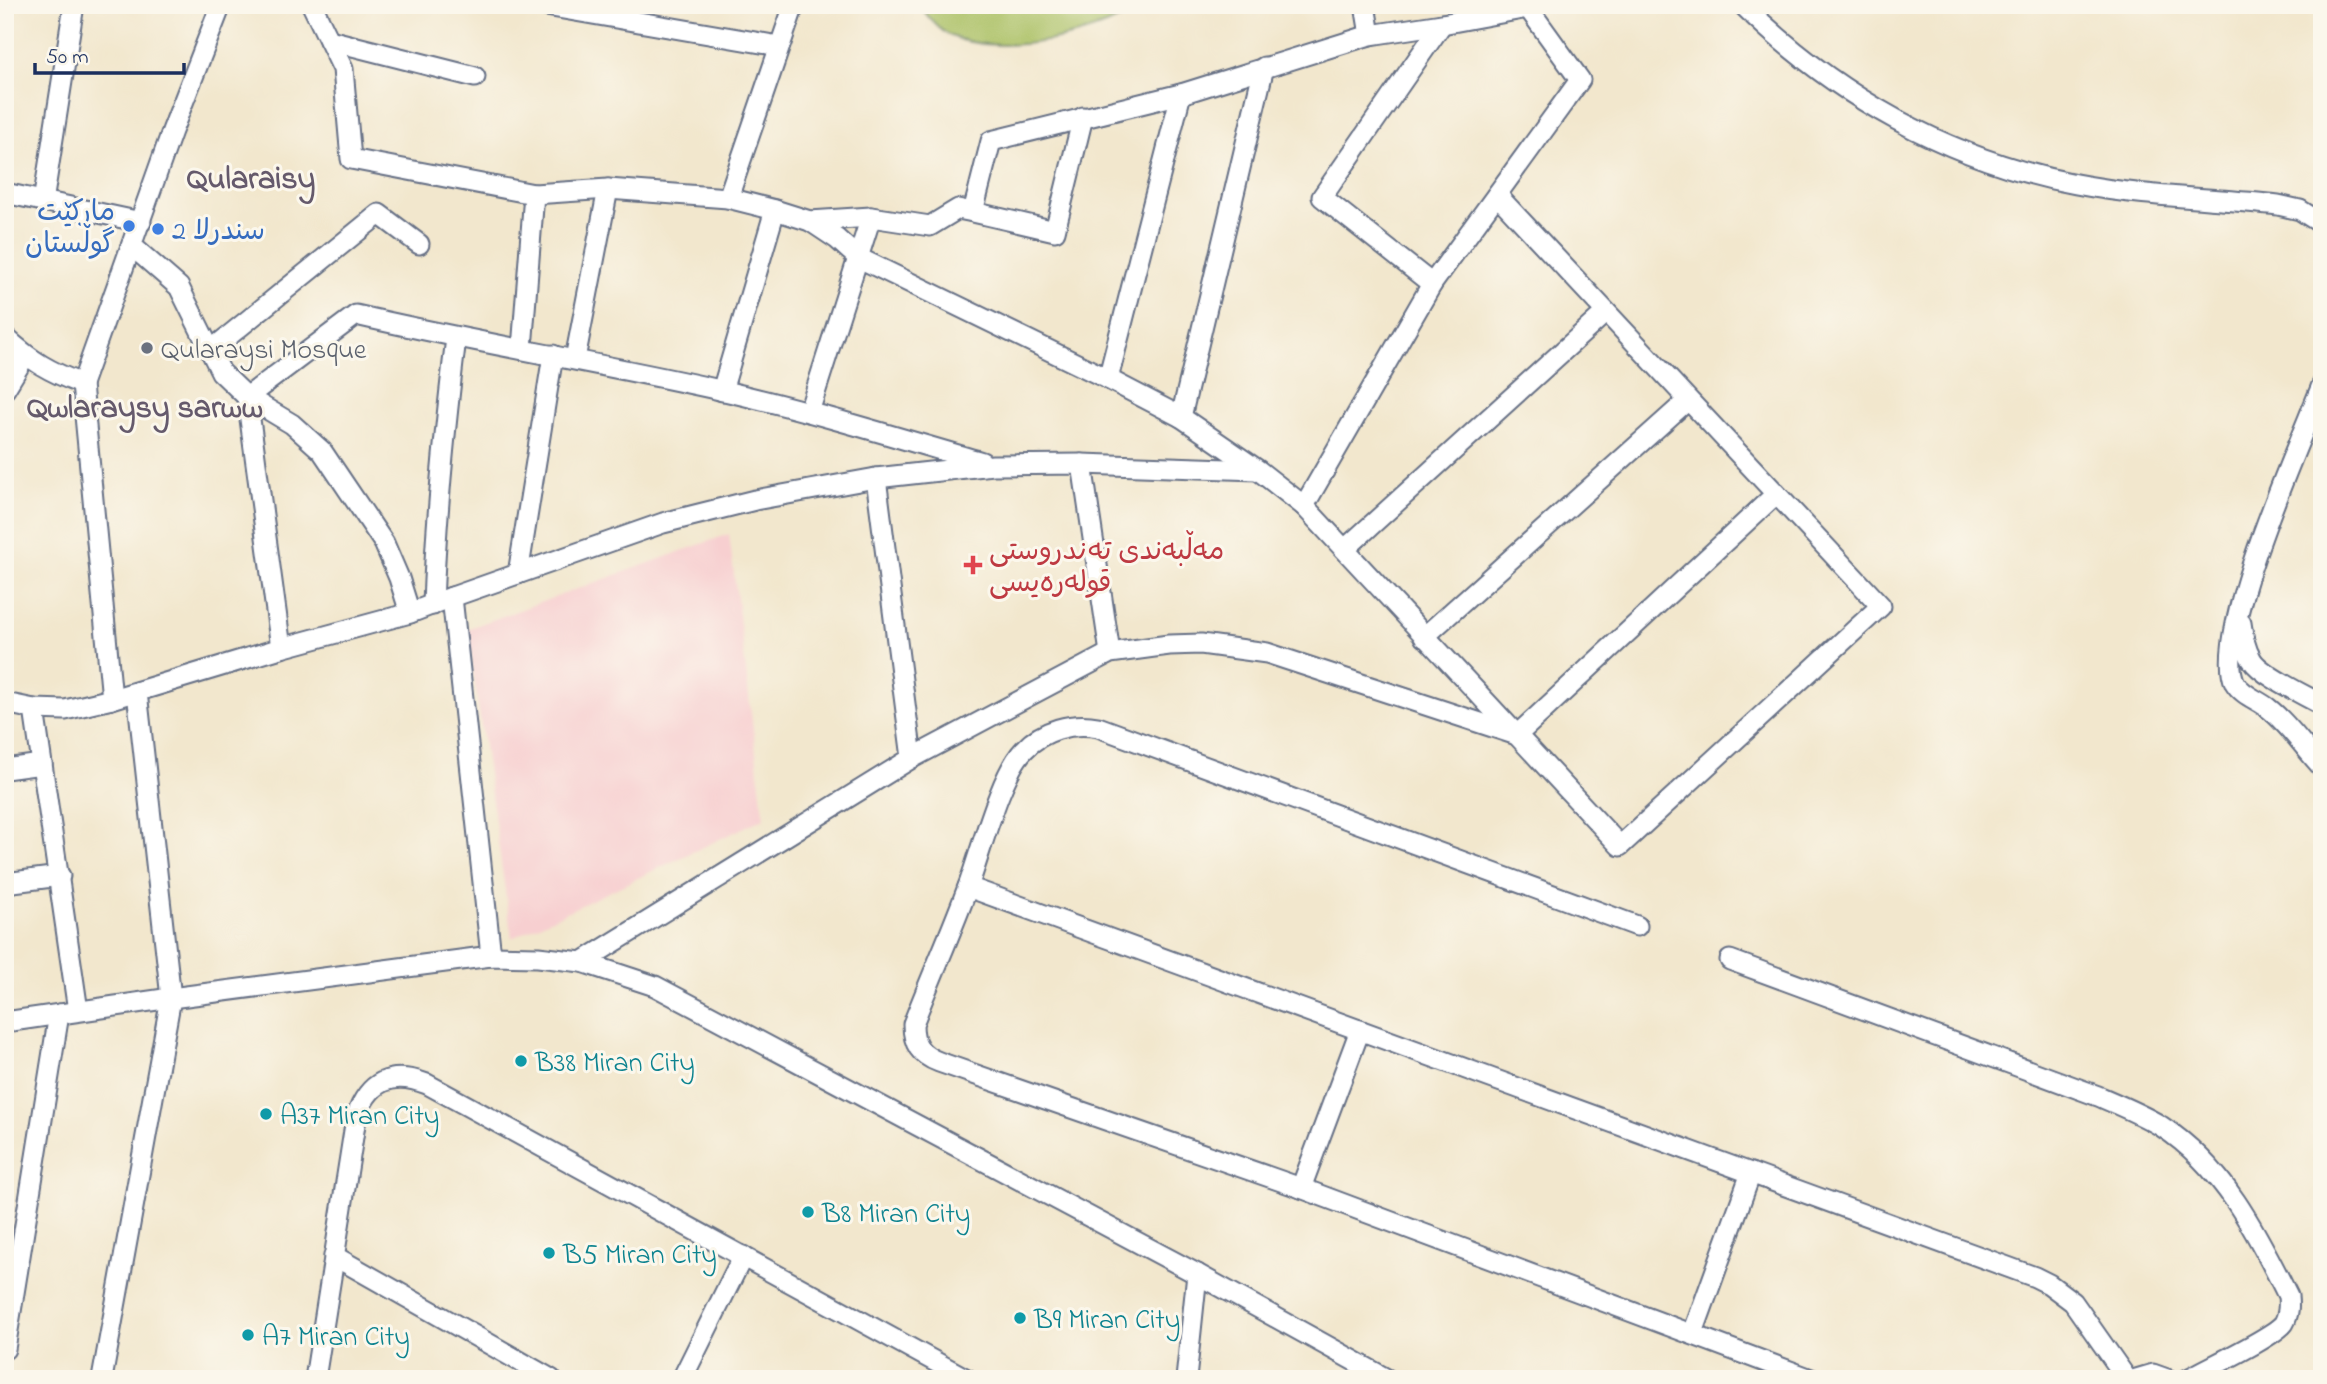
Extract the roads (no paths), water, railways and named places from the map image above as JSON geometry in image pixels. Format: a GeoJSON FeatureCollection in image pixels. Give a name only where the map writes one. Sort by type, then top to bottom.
{"type":"FeatureCollection","features":[{"type":"Feature","properties":{"kind":"street"},"geometry":{"type":"LineString","coordinates":[[43,202],[74,5]]}},
{"type":"Feature","properties":{"kind":"street"},"geometry":{"type":"LineString","coordinates":[[112,699],[82,384],[172,131],[221,5]]}},
{"type":"Feature","properties":{"kind":"street"},"geometry":{"type":"LineString","coordinates":[[312,5],[343,69],[351,159],[534,194],[608,189],[728,198],[775,210],[810,221],[837,239],[857,257],[1181,417],[1258,470],[1304,506],[1620,846],[1881,606],[1497,195]]}},
{"type":"Feature","properties":{"kind":"street"},"geometry":{"type":"LineString","coordinates":[[540,5],[779,46]]}},
{"type":"Feature","properties":{"kind":"street"},"geometry":{"type":"LineString","coordinates":[[728,198],[794,5]]}},
{"type":"Feature","properties":{"kind":"street"},"geometry":{"type":"LineString","coordinates":[[1366,5],[1370,35]]}},
{"type":"Feature","properties":{"kind":"street"},"geometry":{"type":"LineString","coordinates":[[1743,5],[1829,79],[1934,139],[1969,154],[2041,177],[2078,184],[2278,205],[2300,210],[2322,224]]}},
{"type":"Feature","properties":{"kind":"street"},"geometry":{"type":"LineString","coordinates":[[973,212],[991,141],[1181,94],[1370,35],[1442,24],[1527,6],[1580,80],[1432,284],[1304,506]]}},
{"type":"Feature","properties":{"kind":"street"},"geometry":{"type":"LineString","coordinates":[[1432,284],[1322,197],[1442,24]]}},
{"type":"Feature","properties":{"kind":"street"},"geometry":{"type":"LineString","coordinates":[[329,40],[475,77]]}},
{"type":"Feature","properties":{"kind":"street"},"geometry":{"type":"LineString","coordinates":[[1181,417],[1264,67]]}},
{"type":"Feature","properties":{"kind":"street"},"geometry":{"type":"LineString","coordinates":[[1108,379],[1181,94]]}},
{"type":"Feature","properties":{"kind":"street"},"geometry":{"type":"LineString","coordinates":[[810,221],[870,217],[930,226],[958,209],[1055,231],[1083,117]]}},
{"type":"Feature","properties":{"kind":"street"},"geometry":{"type":"LineString","coordinates":[[575,359],[608,189]]}},
{"type":"Feature","properties":{"kind":"street"},"geometry":{"type":"LineString","coordinates":[[5,193],[141,222]]}},
{"type":"Feature","properties":{"kind":"street"},"geometry":{"type":"LineString","coordinates":[[522,349],[534,194]]}},
{"type":"Feature","properties":{"kind":"street"},"geometry":{"type":"LineString","coordinates":[[722,391],[775,210]]}},
{"type":"Feature","properties":{"kind":"street"},"geometry":{"type":"LineString","coordinates":[[210,351],[379,214],[419,244]]}},
{"type":"Feature","properties":{"kind":"street"},"geometry":{"type":"LineString","coordinates":[[809,412],[870,217]]}},
{"type":"Feature","properties":{"kind":"street"},"geometry":{"type":"LineString","coordinates":[[132,246],[178,288],[221,372],[247,397],[292,424],[322,451],[384,543],[410,613]]}},
{"type":"Feature","properties":{"kind":"street"},"geometry":{"type":"LineString","coordinates":[[1345,549],[1606,312]]}},
{"type":"Feature","properties":{"kind":"street"},"geometry":{"type":"LineString","coordinates":[[247,397],[356,315],[456,338],[575,359],[722,391],[809,412],[993,465]]}},
{"type":"Feature","properties":{"kind":"street"},"geometry":{"type":"LineString","coordinates":[[5,337],[25,356],[54,374],[82,384]]}},
{"type":"Feature","properties":{"kind":"street"},"geometry":{"type":"LineString","coordinates":[[433,605],[437,508],[456,338]]}},
{"type":"Feature","properties":{"kind":"street"},"geometry":{"type":"LineString","coordinates":[[518,574],[553,355]]}},
{"type":"Feature","properties":{"kind":"street"},"geometry":{"type":"LineString","coordinates":[[5,389],[25,356]]}},
{"type":"Feature","properties":{"kind":"street"},"geometry":{"type":"LineString","coordinates":[[2320,762],[2269,709],[2242,691],[2234,682],[2231,660],[2248,578],[2269,515],[2322,385]]}},
{"type":"Feature","properties":{"kind":"street"},"geometry":{"type":"LineString","coordinates":[[247,397],[281,648]]}},
{"type":"Feature","properties":{"kind":"street"},"geometry":{"type":"LineString","coordinates":[[1424,637],[1688,400]]}},
{"type":"Feature","properties":{"kind":"street"},"geometry":{"type":"LineString","coordinates":[[5,703],[34,709],[65,710],[112,699],[281,648],[410,613],[663,523],[755,500],[876,478],[993,465],[1082,464],[1258,470]]}},
{"type":"Feature","properties":{"kind":"street"},"geometry":{"type":"LineString","coordinates":[[1082,464],[1110,653]]}},
{"type":"Feature","properties":{"kind":"street"},"geometry":{"type":"LineString","coordinates":[[876,478],[912,758]]}},
{"type":"Feature","properties":{"kind":"street"},"geometry":{"type":"LineString","coordinates":[[1517,735],[1776,494]]}},
{"type":"Feature","properties":{"kind":"street"},"geometry":{"type":"LineString","coordinates":[[452,597],[491,956]]}},
{"type":"Feature","properties":{"kind":"street"},"geometry":{"type":"LineString","coordinates":[[2240,612],[2246,647],[2253,663],[2322,705]]}},
{"type":"Feature","properties":{"kind":"street"},"geometry":{"type":"LineString","coordinates":[[582,962],[912,758],[1110,653],[1169,645],[1201,644],[1267,653],[1517,735]]}},
{"type":"Feature","properties":{"kind":"street"},"geometry":{"type":"LineString","coordinates":[[102,1379],[171,998],[137,692]]}},
{"type":"Feature","properties":{"kind":"street"},"geometry":{"type":"LineString","coordinates":[[5,1349],[68,1012],[60,876],[34,709]]}},
{"type":"Feature","properties":{"kind":"street"},"geometry":{"type":"LineString","coordinates":[[1637,926],[1098,727],[1075,725],[1054,731],[1033,742],[1018,757],[1005,782],[968,887],[913,1024],[913,1037],[918,1048],[927,1057],[1301,1188],[1811,1379]]}},
{"type":"Feature","properties":{"kind":"street"},"geometry":{"type":"LineString","coordinates":[[5,769],[42,764]]}},
{"type":"Feature","properties":{"kind":"street"},"geometry":{"type":"LineString","coordinates":[[5,883],[60,876]]}},
{"type":"Feature","properties":{"kind":"street"},"geometry":{"type":"LineString","coordinates":[[968,887],[2007,1266],[2049,1284],[2073,1302],[2127,1379]]}},
{"type":"Feature","properties":{"kind":"street"},"geometry":{"type":"LineString","coordinates":[[5,1022],[491,956],[582,962],[655,986],[1387,1379]]}},
{"type":"Feature","properties":{"kind":"street"},"geometry":{"type":"LineString","coordinates":[[1730,960],[2098,1096],[2156,1124],[2188,1147],[2212,1170],[2248,1217],[2284,1288],[2289,1305],[2285,1322],[2279,1328],[2188,1379]]}},
{"type":"Feature","properties":{"kind":"street"},"geometry":{"type":"LineString","coordinates":[[1301,1188],[1360,1030]]}},
{"type":"Feature","properties":{"kind":"street"},"geometry":{"type":"LineString","coordinates":[[315,1379],[356,1118],[362,1100],[374,1087],[391,1079],[410,1078],[428,1084],[967,1379]]}},
{"type":"Feature","properties":{"kind":"street"},"geometry":{"type":"LineString","coordinates":[[1693,1333],[1751,1173]]}},
{"type":"Feature","properties":{"kind":"street"},"geometry":{"type":"LineString","coordinates":[[334,1256],[551,1379]]}},
{"type":"Feature","properties":{"kind":"street"},"geometry":{"type":"LineString","coordinates":[[682,1379],[743,1256]]}},
{"type":"Feature","properties":{"kind":"street"},"geometry":{"type":"LineString","coordinates":[[1186,1379],[1197,1275]]}},
{"type":"Feature","properties":{"kind":"street"},"geometry":{"type":"LineString","coordinates":[[2136,1379],[2153,1374],[2166,1379]]}},
{"type":"Feature","properties":{"kind":"place","name":"مارکێت گوڵستان"},"geometry":{"type":"Point","coordinates":[129,226]}},
{"type":"Feature","properties":{"kind":"place","name":"سندرلا 2"},"geometry":{"type":"Point","coordinates":[158,229]}},
{"type":"Feature","properties":{"kind":"place","name":"Qularaysi Mosque"},"geometry":{"type":"Point","coordinates":[147,348]}},
{"type":"Feature","properties":{"kind":"place","name":"مەڵبەندی تەندروستی قولەرەیسی"},"geometry":{"type":"Point","coordinates":[973,565]}},
{"type":"Feature","properties":{"kind":"place","name":"B38 Miran City"},"geometry":{"type":"Point","coordinates":[521,1061]}},
{"type":"Feature","properties":{"kind":"place","name":"A37 Miran City"},"geometry":{"type":"Point","coordinates":[266,1114]}},
{"type":"Feature","properties":{"kind":"place","name":"B8 Miran City"},"geometry":{"type":"Point","coordinates":[808,1212]}},
{"type":"Feature","properties":{"kind":"place","name":"B5 Miran City"},"geometry":{"type":"Point","coordinates":[549,1253]}},
{"type":"Feature","properties":{"kind":"place","name":"B9 Miran City"},"geometry":{"type":"Point","coordinates":[1020,1318]}},
{"type":"Feature","properties":{"kind":"place","name":"A7 Miran City"},"geometry":{"type":"Point","coordinates":[248,1335]}},
{"type":"Feature","properties":{"kind":"district","name":"Qularaisy"},"geometry":{"type":"Point","coordinates":[251,177]}},
{"type":"Feature","properties":{"kind":"district","name":"Qwlaraysy sarww"},"geometry":{"type":"Point","coordinates":[145,406]}}]}
